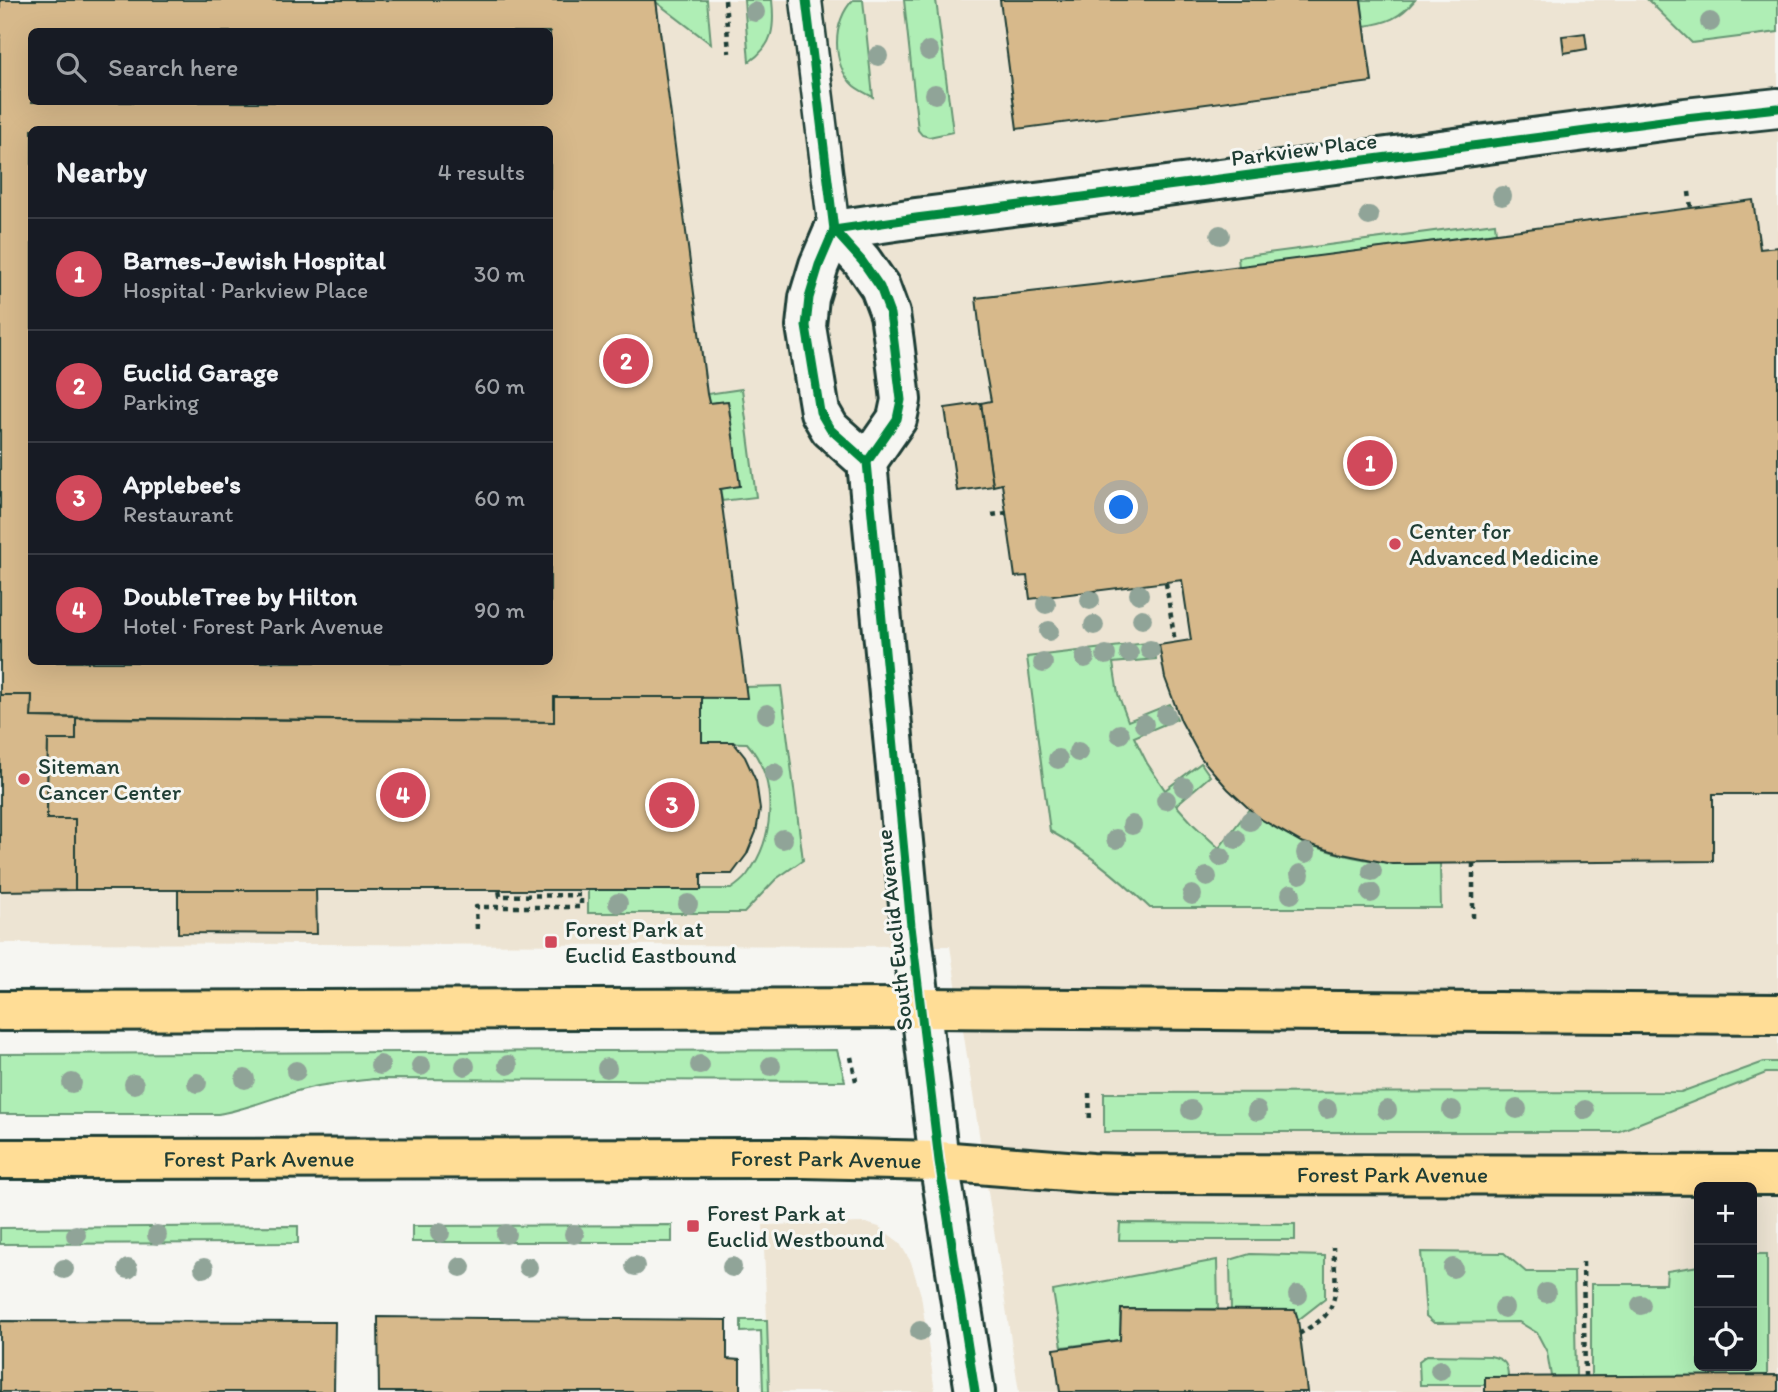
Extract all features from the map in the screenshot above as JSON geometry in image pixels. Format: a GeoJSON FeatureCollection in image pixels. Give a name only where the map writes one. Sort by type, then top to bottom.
{"type":"FeatureCollection","features":[{"type":"Feature","properties":{"kind":"main road"},"geometry":{"type":"LineString","coordinates":[[0,1011],[921,1008],[1778,1014]]}},
{"type":"Feature","properties":{"kind":"main road","name":"Forest Park Avenue"},"geometry":{"type":"LineString","coordinates":[[0,1159],[805,1158],[939,1161],[1129,1174],[1778,1175]]}},
{"type":"Feature","properties":{"kind":"street","name":"Parkview Place"},"geometry":{"type":"LineString","coordinates":[[834,230],[1778,108]]}},
{"type":"Feature","properties":{"kind":"street"},"geometry":{"type":"LineString","coordinates":[[834,230],[862,261],[880,287],[890,314],[894,342],[901,400],[897,419],[867,462],[830,429],[820,412],[806,326],[809,299],[819,265],[834,230]]}},
{"type":"Feature","properties":{"kind":"street","name":"South Euclid Avenue"},"geometry":{"type":"LineString","coordinates":[[867,462],[921,1008],[939,1161],[975,1392]]}},
{"type":"Feature","properties":{"kind":"lane"},"geometry":{"type":"LineString","coordinates":[[806,0],[834,230]]}},
{"type":"Feature","properties":{"kind":"path"},"geometry":{"type":"LineString","coordinates":[[725,0],[729,53]]}},
{"type":"Feature","properties":{"kind":"path"},"geometry":{"type":"LineString","coordinates":[[1689,192],[1691,208]]}},
{"type":"Feature","properties":{"kind":"path"},"geometry":{"type":"LineString","coordinates":[[992,515],[1007,513]]}},
{"type":"Feature","properties":{"kind":"path"},"geometry":{"type":"LineString","coordinates":[[1166,583],[1174,643]]}},
{"type":"Feature","properties":{"kind":"path"},"geometry":{"type":"LineString","coordinates":[[1473,863],[1473,921]]}},
{"type":"Feature","properties":{"kind":"path"},"geometry":{"type":"LineString","coordinates":[[477,929],[476,907],[581,907],[582,895],[500,896],[499,889]]}},
{"type":"Feature","properties":{"kind":"path"},"geometry":{"type":"LineString","coordinates":[[849,1049],[856,1081]]}},
{"type":"Feature","properties":{"kind":"path"},"geometry":{"type":"LineString","coordinates":[[1089,1093],[1091,1132]]}},
{"type":"Feature","properties":{"kind":"path"},"geometry":{"type":"LineString","coordinates":[[1299,1334],[1321,1320],[1335,1297],[1333,1247]]}},
{"type":"Feature","properties":{"kind":"path"},"geometry":{"type":"LineString","coordinates":[[1583,1262],[1585,1376]]}},
{"type":"Feature","properties":{"kind":"shaded area"},"geometry":{"type":"Polygon","coordinates":[[[0,0],[1778,0],[1778,1392],[1019,1392],[950,946],[0,943],[0,0]]]}},
{"type":"Feature","properties":{"kind":"shaded area"},"geometry":{"type":"Polygon","coordinates":[[[866,1223],[879,1227],[899,1242],[911,1262],[921,1295],[935,1392],[766,1392],[767,1320],[763,1225],[866,1223]]]}},
{"type":"Feature","properties":{"kind":"green space"},"geometry":{"type":"Polygon","coordinates":[[[707,0],[711,44],[656,2],[707,0]]]}},
{"type":"Feature","properties":{"kind":"green space"},"geometry":{"type":"Polygon","coordinates":[[[744,0],[772,0],[773,10],[768,43],[749,62],[744,0]]]}},
{"type":"Feature","properties":{"kind":"green space"},"geometry":{"type":"Polygon","coordinates":[[[853,0],[863,0],[873,97],[854,86],[846,77],[838,55],[841,19],[853,0]]]}},
{"type":"Feature","properties":{"kind":"green space"},"geometry":{"type":"Polygon","coordinates":[[[904,0],[936,0],[953,132],[929,137],[918,130],[904,0]]]}},
{"type":"Feature","properties":{"kind":"green space"},"geometry":{"type":"Polygon","coordinates":[[[1361,0],[1415,0],[1392,19],[1364,26],[1361,0]]]}},
{"type":"Feature","properties":{"kind":"green space"},"geometry":{"type":"Polygon","coordinates":[[[1648,0],[1778,0],[1778,32],[1692,43],[1648,0]]]}},
{"type":"Feature","properties":{"kind":"green space"},"geometry":{"type":"Polygon","coordinates":[[[1495,223],[1496,233],[1239,267],[1238,257],[1495,223]]]}},
{"type":"Feature","properties":{"kind":"green space"},"geometry":{"type":"Polygon","coordinates":[[[742,389],[756,497],[722,501],[720,489],[739,485],[728,401],[709,403],[707,394],[742,389]]]}},
{"type":"Feature","properties":{"kind":"green space"},"geometry":{"type":"Polygon","coordinates":[[[1155,642],[1156,659],[1113,663],[1118,694],[1128,721],[1170,704],[1177,719],[1134,737],[1165,790],[1201,763],[1210,776],[1176,805],[1194,825],[1219,848],[1250,808],[1280,831],[1335,853],[1391,863],[1440,863],[1441,908],[1150,908],[1103,866],[1050,831],[1027,657],[1155,642]]]}},
{"type":"Feature","properties":{"kind":"green space"},"geometry":{"type":"Polygon","coordinates":[[[781,686],[803,860],[776,879],[744,913],[588,913],[588,889],[731,889],[745,877],[757,860],[768,826],[770,808],[764,773],[747,743],[702,742],[702,697],[746,698],[745,687],[781,686]]]}},
{"type":"Feature","properties":{"kind":"green space"},"geometry":{"type":"Polygon","coordinates":[[[837,1050],[845,1081],[373,1079],[313,1087],[218,1114],[0,1114],[0,1054],[837,1050]]]}},
{"type":"Feature","properties":{"kind":"green space"},"geometry":{"type":"Polygon","coordinates":[[[1764,1062],[1778,1062],[1778,1073],[1766,1073],[1617,1132],[1104,1132],[1104,1093],[1681,1092],[1764,1062]]]}},
{"type":"Feature","properties":{"kind":"green space"},"geometry":{"type":"Polygon","coordinates":[[[1120,1223],[1295,1224],[1295,1240],[1119,1240],[1120,1223]]]}},
{"type":"Feature","properties":{"kind":"green space"},"geometry":{"type":"Polygon","coordinates":[[[672,1225],[672,1242],[412,1242],[412,1226],[672,1225]]]}},
{"type":"Feature","properties":{"kind":"green space"},"geometry":{"type":"Polygon","coordinates":[[[298,1226],[298,1243],[0,1244],[0,1228],[298,1226]]]}},
{"type":"Feature","properties":{"kind":"green space"},"geometry":{"type":"Polygon","coordinates":[[[1421,1252],[1504,1253],[1526,1272],[1574,1272],[1576,1376],[1551,1376],[1547,1352],[1537,1333],[1519,1322],[1434,1323],[1426,1316],[1421,1252]]]}},
{"type":"Feature","properties":{"kind":"green space"},"geometry":{"type":"Polygon","coordinates":[[[1250,1254],[1325,1256],[1325,1299],[1298,1320],[1295,1310],[1231,1310],[1230,1260],[1250,1254]]]}},
{"type":"Feature","properties":{"kind":"green space"},"geometry":{"type":"Polygon","coordinates":[[[1757,1254],[1767,1254],[1767,1376],[1591,1376],[1591,1284],[1666,1284],[1667,1271],[1694,1267],[1694,1371],[1757,1371],[1757,1254]]]}},
{"type":"Feature","properties":{"kind":"green space"},"geometry":{"type":"Polygon","coordinates":[[[1217,1260],[1218,1309],[1121,1309],[1120,1340],[1062,1347],[1053,1291],[1217,1260]]]}},
{"type":"Feature","properties":{"kind":"green space"},"geometry":{"type":"Polygon","coordinates":[[[741,1320],[767,1320],[769,1392],[763,1392],[761,1331],[741,1332],[741,1320]]]}},
{"type":"Feature","properties":{"kind":"green space"},"geometry":{"type":"Polygon","coordinates":[[[1427,1355],[1495,1357],[1504,1362],[1508,1377],[1485,1378],[1485,1385],[1420,1385],[1419,1361],[1427,1355]]]}},
{"type":"Feature","properties":{"kind":"building"},"geometry":{"type":"Polygon","coordinates":[[[0,0],[656,0],[707,394],[709,403],[728,401],[740,486],[720,489],[747,698],[554,697],[554,722],[31,717],[32,695],[0,695],[0,0]]]}},
{"type":"Feature","properties":{"kind":"building"},"geometry":{"type":"Polygon","coordinates":[[[1000,0],[1361,0],[1372,82],[1017,129],[1000,0]]]}},
{"type":"Feature","properties":{"kind":"building"},"geometry":{"type":"Polygon","coordinates":[[[1585,33],[1587,49],[1564,53],[1562,36],[1585,33]]]}},
{"type":"Feature","properties":{"kind":"building","name":"Center for Advanced Medicine"},"geometry":{"type":"Polygon","coordinates":[[[1753,200],[1760,249],[1778,247],[1778,794],[1713,794],[1713,861],[1392,864],[1301,842],[1259,818],[1228,789],[1201,758],[1181,721],[1165,678],[1159,645],[1191,640],[1182,580],[1030,599],[1027,576],[1015,577],[1002,484],[993,486],[987,447],[981,403],[991,401],[976,298],[1753,200]]]}},
{"type":"Feature","properties":{"kind":"building"},"geometry":{"type":"Polygon","coordinates":[[[981,403],[993,486],[957,491],[945,408],[981,403]]]}},
{"type":"Feature","properties":{"kind":"building","name":"Siteman Cancer Center"},"geometry":{"type":"Polygon","coordinates":[[[0,695],[32,695],[31,717],[76,718],[76,740],[48,740],[47,819],[75,819],[75,890],[0,891],[0,695]]]}},
{"type":"Feature","properties":{"kind":"building"},"geometry":{"type":"Polygon","coordinates":[[[554,697],[702,697],[702,742],[733,742],[745,757],[756,781],[760,809],[756,832],[747,854],[732,874],[701,874],[701,890],[75,890],[75,819],[47,819],[48,740],[76,740],[76,718],[554,722],[554,697]]]}},
{"type":"Feature","properties":{"kind":"building"},"geometry":{"type":"Polygon","coordinates":[[[178,890],[316,890],[317,934],[178,933],[178,890]]]}},
{"type":"Feature","properties":{"kind":"building"},"geometry":{"type":"Polygon","coordinates":[[[1121,1309],[1295,1310],[1307,1392],[1060,1392],[1054,1349],[1120,1340],[1121,1309]]]}},
{"type":"Feature","properties":{"kind":"building"},"geometry":{"type":"Polygon","coordinates":[[[378,1317],[727,1320],[727,1359],[740,1360],[740,1392],[379,1392],[378,1317]]]}},
{"type":"Feature","properties":{"kind":"building"},"geometry":{"type":"Polygon","coordinates":[[[0,1321],[335,1322],[334,1392],[0,1392],[0,1321]]]}},
{"type":"Feature","properties":{"kind":"building"},"geometry":{"type":"Polygon","coordinates":[[[1778,1375],[1778,1392],[1485,1392],[1485,1377],[1778,1375]]]}},
{"type":"Feature","properties":{"kind":"cycle path"},"geometry":{"type":"LineString","coordinates":[[806,0],[834,230]]}},
{"type":"Feature","properties":{"kind":"cycle path"},"geometry":{"type":"LineString","coordinates":[[834,230],[1778,108]]}},
{"type":"Feature","properties":{"kind":"cycle path"},"geometry":{"type":"LineString","coordinates":[[834,230],[862,261],[880,287],[890,314],[894,342],[901,400],[897,419],[867,462],[911,926],[939,1161],[975,1392]]}},
{"type":"Feature","properties":{"kind":"cycle path"},"geometry":{"type":"LineString","coordinates":[[834,230],[809,298],[806,326],[820,412],[830,429],[867,462]]}},
{"type":"Feature","properties":{"kind":"place","name":"Euclid Garage"},"geometry":{"type":"Point","coordinates":[626,361]}},
{"type":"Feature","properties":{"kind":"place","name":"Barnes-Jewish Hospital"},"geometry":{"type":"Point","coordinates":[1370,463]}},
{"type":"Feature","properties":{"kind":"place","name":"Center for Advanced Medicine"},"geometry":{"type":"Point","coordinates":[1395,544]}},
{"type":"Feature","properties":{"kind":"place","name":"Siteman Cancer Center"},"geometry":{"type":"Point","coordinates":[24,779]}},
{"type":"Feature","properties":{"kind":"place","name":"DoubleTree by Hilton"},"geometry":{"type":"Point","coordinates":[403,795]}},
{"type":"Feature","properties":{"kind":"place","name":"Applebee's"},"geometry":{"type":"Point","coordinates":[672,805]}},
{"type":"Feature","properties":{"kind":"place","name":"Forest Park at Euclid Eastbound"},"geometry":{"type":"Point","coordinates":[551,942]}},
{"type":"Feature","properties":{"kind":"place","name":"Forest Park at Euclid Westbound"},"geometry":{"type":"Point","coordinates":[693,1226]}}]}
